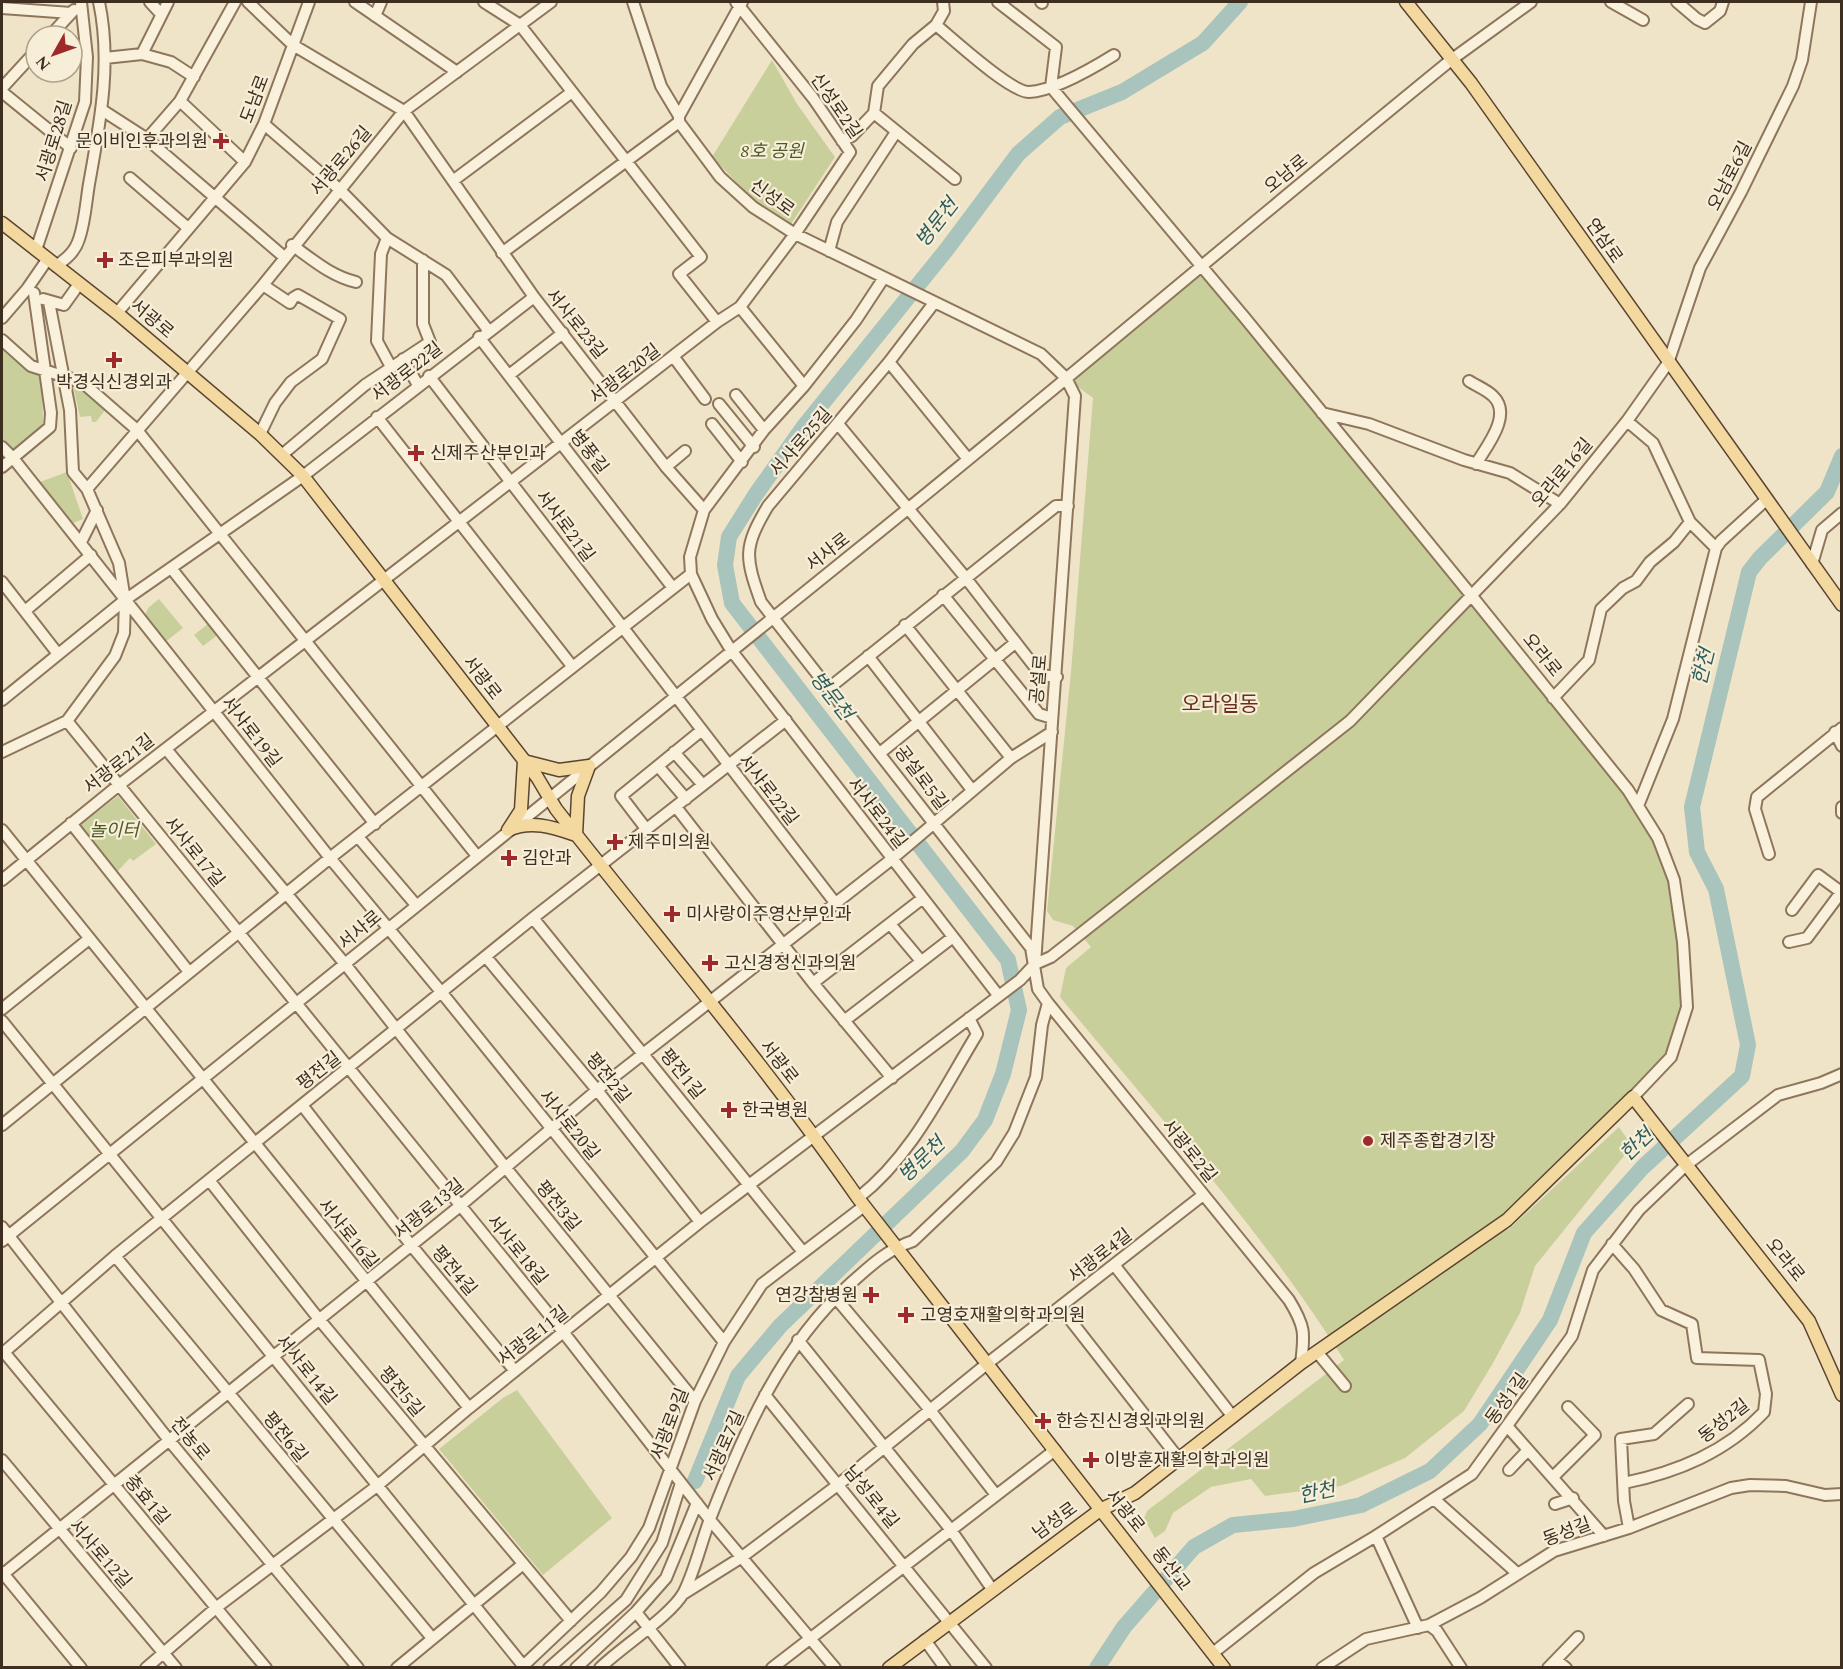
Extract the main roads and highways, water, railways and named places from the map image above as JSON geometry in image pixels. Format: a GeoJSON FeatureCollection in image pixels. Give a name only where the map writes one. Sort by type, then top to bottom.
{"type":"FeatureCollection","features":[{"type":"Feature","properties":{"kind":"main road","name":"연삼로"},"geometry":{"type":"LineString","coordinates":[[1406,2],[1478,93],[1842,605]]}},
{"type":"Feature","properties":{"kind":"main road","name":"서광로"},"geometry":{"type":"LineString","coordinates":[[2,223],[117,313],[283,454],[303,476],[545,787],[548,798],[576,835],[815,1137],[864,1207],[1136,1553]]}},
{"type":"Feature","properties":{"kind":"main road"},"geometry":{"type":"LineString","coordinates":[[524,760],[559,770],[589,766],[578,796],[576,835],[554,826],[523,824],[508,830],[521,810],[524,760]]}},
{"type":"Feature","properties":{"kind":"main road","name":"남성로"},"geometry":{"type":"LineString","coordinates":[[889,1668],[1100,1510],[1135,1493],[1301,1363],[1507,1220],[1633,1097],[1646,1115]]}},
{"type":"Feature","properties":{"kind":"main road","name":"오라로"},"geometry":{"type":"LineString","coordinates":[[1646,1115],[1809,1321],[1836,1371],[1842,1395]]}},
{"type":"Feature","properties":{"kind":"main road","name":"동산교"},"geometry":{"type":"LineString","coordinates":[[1136,1553],[1224,1668]]}},
{"type":"Feature","properties":{"kind":"waterway","name":"병문천"},"geometry":{"type":"LineString","coordinates":[[695,1481],[738,1376],[780,1326],[962,1151],[985,1120],[1003,1074],[1019,1010],[1008,960],[732,603],[725,565],[729,537],[756,494],[805,425],[947,249],[1018,154],[1060,117],[1122,92],[1203,43],[1240,2]]}},
{"type":"Feature","properties":{"kind":"waterway","name":"한천"},"geometry":{"type":"LineString","coordinates":[[1097,1668],[1124,1627],[1194,1547],[1233,1525],[1293,1519],[1361,1505],[1430,1471],[1480,1424],[1550,1320],[1584,1233],[1643,1167],[1742,1076],[1748,1045],[1716,889],[1697,852],[1692,807],[1749,572],[1760,558],[1827,492],[1842,456]]}},
{"type":"Feature","properties":{"kind":"place","name":"문이비인후과의원"},"geometry":{"type":"Point","coordinates":[221,141]}},
{"type":"Feature","properties":{"kind":"place","name":"조은피부과의원"},"geometry":{"type":"Point","coordinates":[105,260]}},
{"type":"Feature","properties":{"kind":"place","name":"박경식신경외과"},"geometry":{"type":"Point","coordinates":[114,360]}},
{"type":"Feature","properties":{"kind":"place","name":"신제주산부인과"},"geometry":{"type":"Point","coordinates":[416,453]}},
{"type":"Feature","properties":{"kind":"place","name":"제주미의원"},"geometry":{"type":"Point","coordinates":[615,842]}},
{"type":"Feature","properties":{"kind":"place","name":"김안과"},"geometry":{"type":"Point","coordinates":[509,858]}},
{"type":"Feature","properties":{"kind":"place","name":"미사랑이주영산부인과"},"geometry":{"type":"Point","coordinates":[672,914]}},
{"type":"Feature","properties":{"kind":"place","name":"고신경정신과의원"},"geometry":{"type":"Point","coordinates":[710,963]}},
{"type":"Feature","properties":{"kind":"place","name":"한국병원"},"geometry":{"type":"Point","coordinates":[729,1110]}},
{"type":"Feature","properties":{"kind":"place","name":"제주종합경기장"},"geometry":{"type":"Point","coordinates":[1368,1141]}},
{"type":"Feature","properties":{"kind":"place","name":"연강참병원"},"geometry":{"type":"Point","coordinates":[871,1295]}},
{"type":"Feature","properties":{"kind":"place","name":"고영호재활의학과의원"},"geometry":{"type":"Point","coordinates":[906,1315]}},
{"type":"Feature","properties":{"kind":"place","name":"한승진신경외과의원"},"geometry":{"type":"Point","coordinates":[1043,1421]}},
{"type":"Feature","properties":{"kind":"place","name":"이방훈재활의학과의원"},"geometry":{"type":"Point","coordinates":[1091,1460]}},
{"type":"Feature","properties":{"kind":"district","name":"오라일동"},"geometry":{"type":"Point","coordinates":[1220,705]}},
{"type":"Feature","properties":{"kind":"park label","name":"8호 공원"},"geometry":{"type":"Point","coordinates":[772,151]}},
{"type":"Feature","properties":{"kind":"park label","name":"놀이터"},"geometry":{"type":"Point","coordinates":[114,830]}}]}
